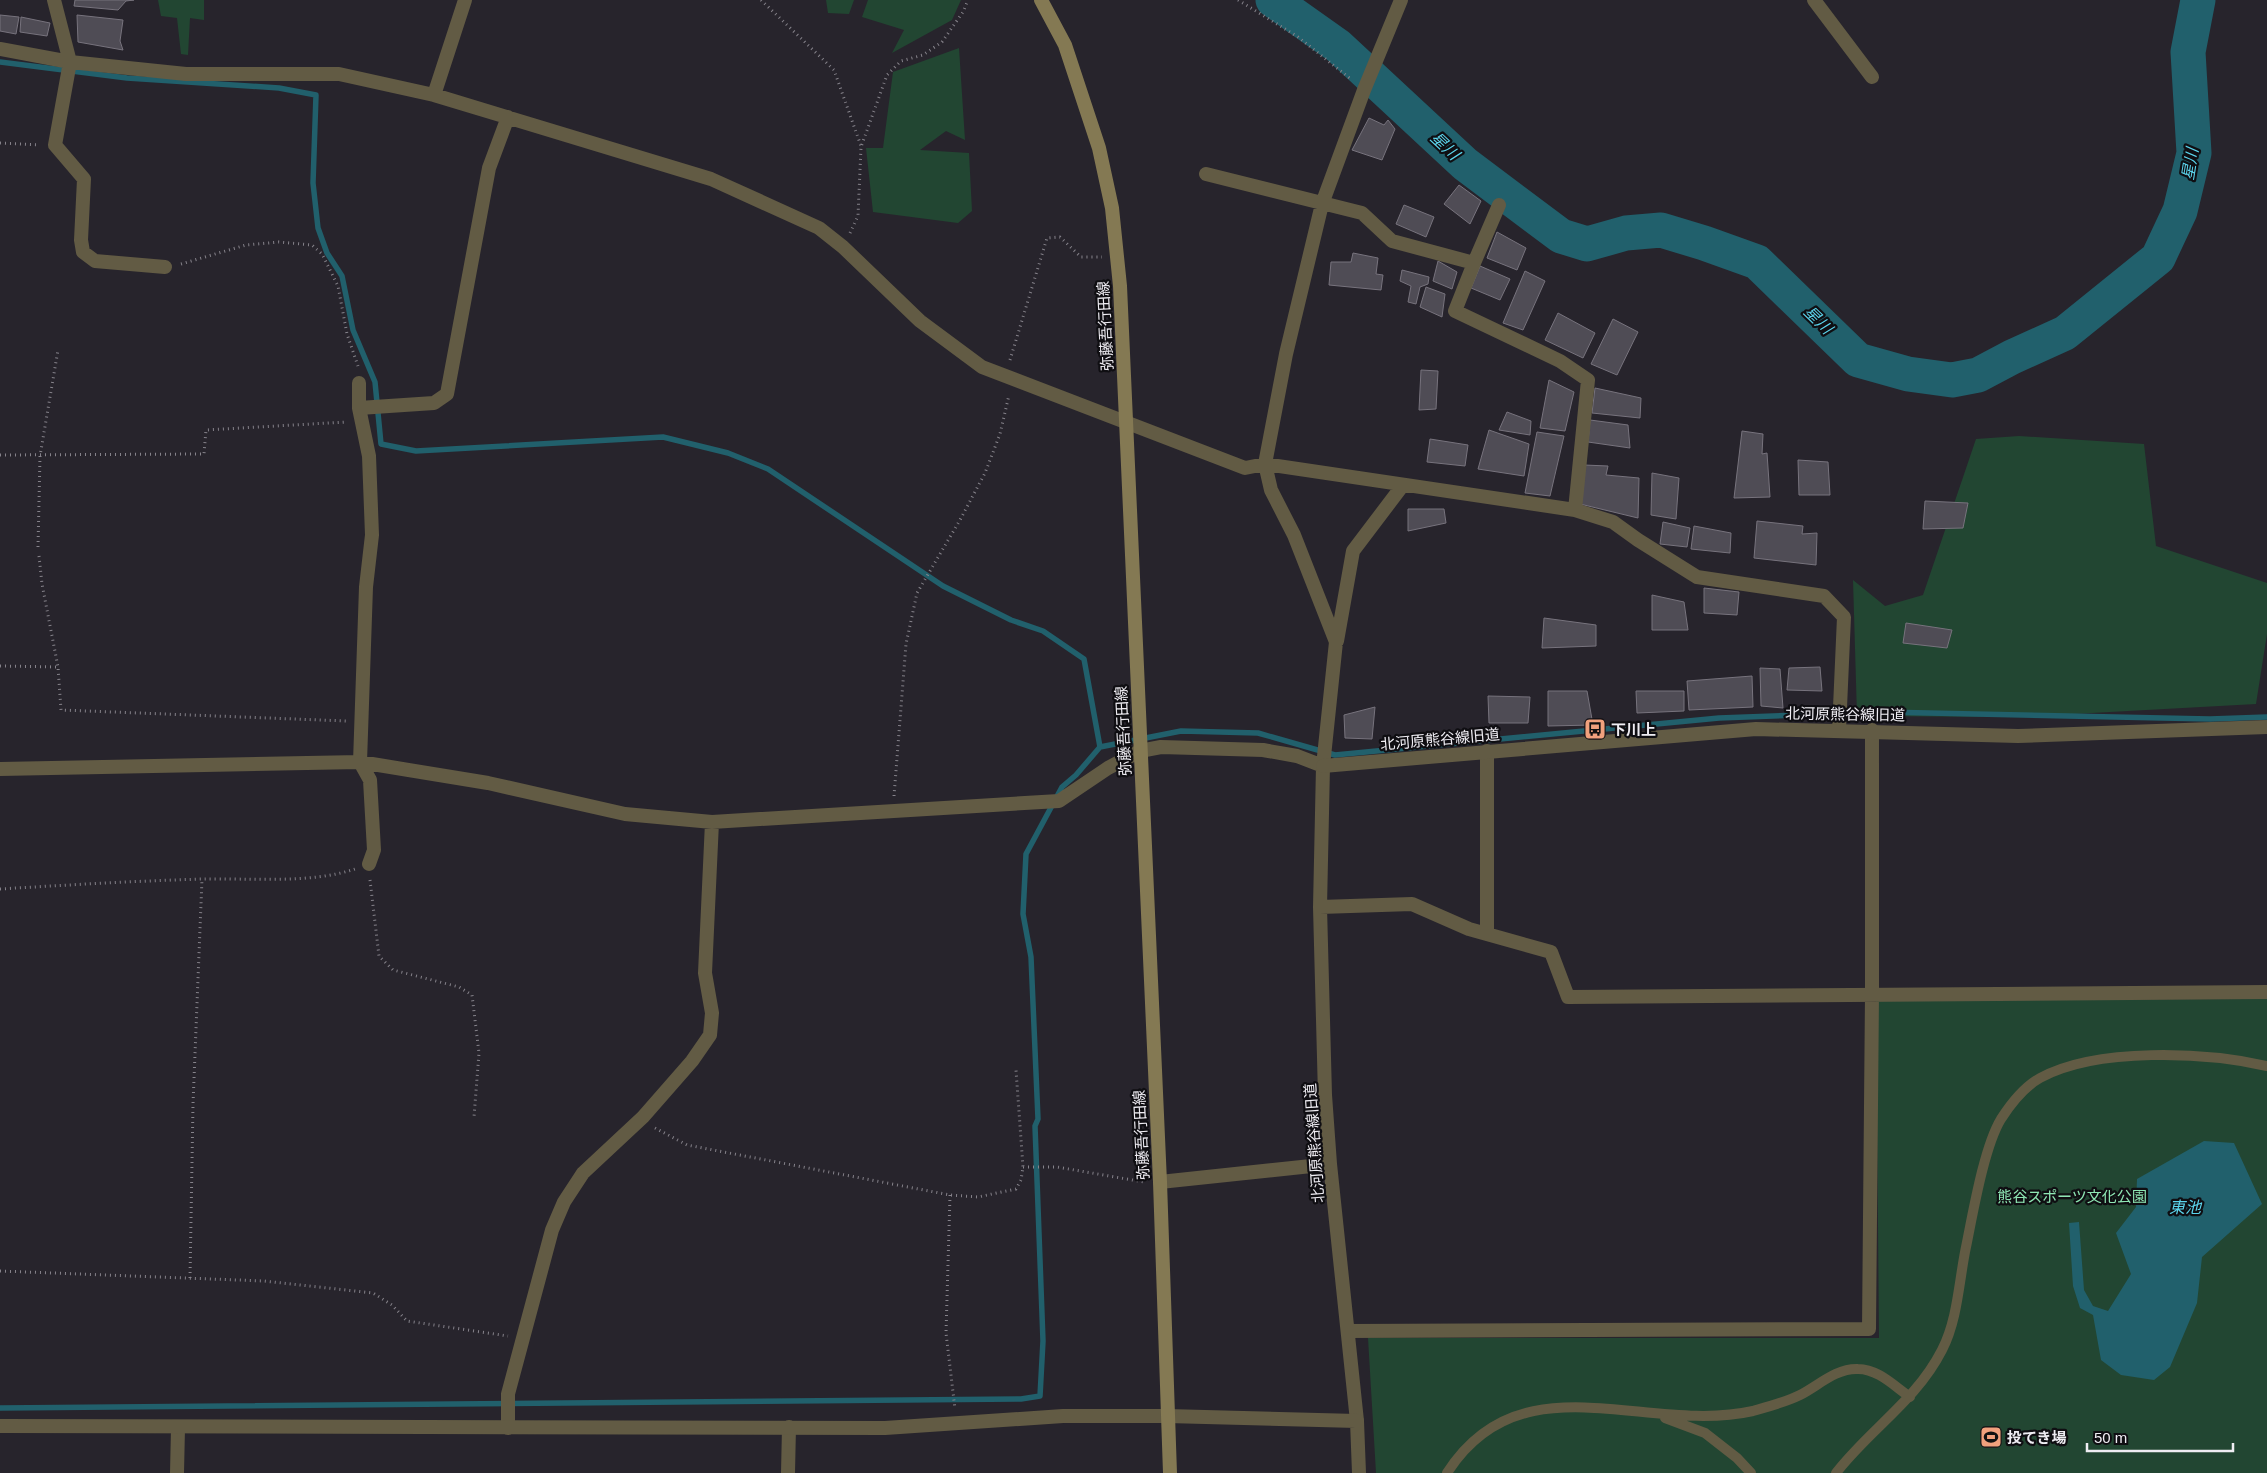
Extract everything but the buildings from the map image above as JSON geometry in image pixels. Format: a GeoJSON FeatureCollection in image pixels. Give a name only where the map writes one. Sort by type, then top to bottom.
{"type":"FeatureCollection","features":[{"type":"Feature","properties":{"kind":"main road","name":"弥藤吾行田線"},"geometry":{"type":"LineString","coordinates":[[1041,0],[1065,45],[1099,148],[1112,208],[1117,256],[1160,1182],[1170,1473]]}},
{"type":"Feature","properties":{"kind":"street"},"geometry":{"type":"LineString","coordinates":[[54,0],[70,62],[55,145],[84,178],[81,240],[83,252],[95,261],[165,267]]}},
{"type":"Feature","properties":{"kind":"street"},"geometry":{"type":"LineString","coordinates":[[434,95],[465,0]]}},
{"type":"Feature","properties":{"kind":"street"},"geometry":{"type":"LineString","coordinates":[[1336,642],[1294,535],[1272,490],[1266,464],[1286,354],[1322,204],[1364,90],[1401,0]]}},
{"type":"Feature","properties":{"kind":"street"},"geometry":{"type":"LineString","coordinates":[[1814,0],[1872,77]]}},
{"type":"Feature","properties":{"kind":"street"},"geometry":{"type":"LineString","coordinates":[[0,49],[70,62],[186,74],[339,74],[434,95],[711,179],[819,228],[843,247],[920,321],[982,367],[1245,468],[1266,464],[1575,510],[1613,522],[1698,577],[1824,596],[1844,617],[1839,730]]}},
{"type":"Feature","properties":{"kind":"street"},"geometry":{"type":"LineString","coordinates":[[360,414],[434,403],[447,394],[488,168],[508,117]]}},
{"type":"Feature","properties":{"kind":"street"},"geometry":{"type":"LineString","coordinates":[[1206,174],[1362,213],[1392,240],[1474,263]]}},
{"type":"Feature","properties":{"kind":"street"},"geometry":{"type":"LineString","coordinates":[[1500,205],[1455,311],[1560,362],[1588,380],[1575,510]]}},
{"type":"Feature","properties":{"kind":"street"},"geometry":{"type":"LineString","coordinates":[[359,383],[360,414],[369,456],[372,534],[366,587],[360,762],[370,780],[374,850],[369,864]]}},
{"type":"Feature","properties":{"kind":"street"},"geometry":{"type":"LineString","coordinates":[[0,769],[360,762],[488,783],[625,814],[712,822],[1059,801],[1108,768],[1140,751],[1161,747],[1263,750],[1297,756],[1323,766],[1336,642],[1353,551],[1403,485]]}},
{"type":"Feature","properties":{"kind":"street","name":"北河原熊谷線旧道"},"geometry":{"type":"LineString","coordinates":[[1358,1473],[1357,1421],[1330,1164],[1325,1095],[1320,907],[1323,766],[1756,729],[1872,730],[2018,736],[2267,728]]}},
{"type":"Feature","properties":{"kind":"street"},"geometry":{"type":"LineString","coordinates":[[1348,1331],[1869,1329],[1872,730]]}},
{"type":"Feature","properties":{"kind":"street"},"geometry":{"type":"LineString","coordinates":[[1487,751],[1487,934]]}},
{"type":"Feature","properties":{"kind":"street"},"geometry":{"type":"LineString","coordinates":[[508,1428],[508,1394],[552,1230],[564,1202],[583,1173],[643,1117],[692,1061],[710,1035],[712,1013],[705,973],[712,822]]}},
{"type":"Feature","properties":{"kind":"street"},"geometry":{"type":"LineString","coordinates":[[1320,907],[1412,904],[1469,929],[1551,952],[1568,998],[2267,992]]}},
{"type":"Feature","properties":{"kind":"street"},"geometry":{"type":"LineString","coordinates":[[1160,1182],[1330,1164]]}},
{"type":"Feature","properties":{"kind":"street"},"geometry":{"type":"LineString","coordinates":[[0,1426],[178,1428],[884,1428],[1063,1416],[1168,1416],[1357,1421]]}},
{"type":"Feature","properties":{"kind":"street"},"geometry":{"type":"LineString","coordinates":[[788,1473],[789,1427]]}},
{"type":"Feature","properties":{"kind":"street"},"geometry":{"type":"LineString","coordinates":[[177,1473],[178,1428]]}},
{"type":"Feature","properties":{"kind":"lane"},"geometry":{"type":"LineString","coordinates":[[1836,1473],[1910,1397],[1942,1349],[1957,1297],[1966,1247],[1990,1144],[2001,1120],[2018,1097],[2038,1079],[2060,1069],[2104,1060],[2165,1055],[2206,1056],[2267,1066]]}},
{"type":"Feature","properties":{"kind":"lane"},"geometry":{"type":"LineString","coordinates":[[1446,1473],[1456,1458],[1486,1430],[1525,1411],[1583,1406],[1657,1415],[1705,1416],[1752,1411],[1799,1396],[1830,1376],[1857,1368],[1878,1374],[1910,1397]]}},
{"type":"Feature","properties":{"kind":"lane"},"geometry":{"type":"LineString","coordinates":[[1657,1415],[1705,1433],[1737,1458],[1751,1473]]}},
{"type":"Feature","properties":{"kind":"path"},"geometry":{"type":"LineString","coordinates":[[761,0],[834,70],[861,147]]}},
{"type":"Feature","properties":{"kind":"path"},"geometry":{"type":"LineString","coordinates":[[843,247],[858,216],[861,147],[887,75],[901,61],[923,55],[942,42],[963,12],[968,0]]}},
{"type":"Feature","properties":{"kind":"path"},"geometry":{"type":"LineString","coordinates":[[1238,0],[1298,38],[1364,90]]}},
{"type":"Feature","properties":{"kind":"path"},"geometry":{"type":"LineString","coordinates":[[0,143],[55,145]]}},
{"type":"Feature","properties":{"kind":"path"},"geometry":{"type":"LineString","coordinates":[[893,811],[906,644],[917,593],[985,473],[1000,434],[1009,377],[1046,238],[1060,238],[1081,256],[1117,256]]}},
{"type":"Feature","properties":{"kind":"path"},"geometry":{"type":"LineString","coordinates":[[165,267],[246,245],[279,242],[312,245],[322,254],[338,286],[347,334],[359,368],[359,383]]}},
{"type":"Feature","properties":{"kind":"path"},"geometry":{"type":"LineString","coordinates":[[38,547],[40,456],[58,350]]}},
{"type":"Feature","properties":{"kind":"path"},"geometry":{"type":"LineString","coordinates":[[0,455],[204,454],[206,430],[360,414]]}},
{"type":"Feature","properties":{"kind":"path"},"geometry":{"type":"LineString","coordinates":[[39,556],[42,584],[58,667],[60,710],[361,722]]}},
{"type":"Feature","properties":{"kind":"path"},"geometry":{"type":"LineString","coordinates":[[0,666],[58,667]]}},
{"type":"Feature","properties":{"kind":"path"},"geometry":{"type":"LineString","coordinates":[[0,888],[202,879],[318,877],[338,875],[369,864],[379,956],[393,970],[459,987],[472,995],[479,1054],[474,1117]]}},
{"type":"Feature","properties":{"kind":"path"},"geometry":{"type":"LineString","coordinates":[[190,1278],[193,1104],[202,879]]}},
{"type":"Feature","properties":{"kind":"path"},"geometry":{"type":"LineString","coordinates":[[643,1117],[659,1131],[687,1145],[950,1195],[978,1197],[1016,1189],[1022,1180],[1024,1167],[1016,1070]]}},
{"type":"Feature","properties":{"kind":"path"},"geometry":{"type":"LineString","coordinates":[[1024,1167],[1057,1167],[1135,1182],[1160,1182]]}},
{"type":"Feature","properties":{"kind":"path"},"geometry":{"type":"LineString","coordinates":[[950,1195],[946,1333],[957,1423]]}},
{"type":"Feature","properties":{"kind":"path"},"geometry":{"type":"LineString","coordinates":[[0,1270],[264,1281],[373,1293],[392,1306],[407,1321],[524,1338]]}},
{"type":"Feature","properties":{"kind":"green space"},"geometry":{"type":"Polygon","coordinates":[[[158,0],[204,0],[204,20],[190,18],[188,55],[181,54],[177,18],[161,16],[158,0]]]}},
{"type":"Feature","properties":{"kind":"green space"},"geometry":{"type":"Polygon","coordinates":[[[826,0],[854,0],[849,14],[828,13],[826,0]]]}},
{"type":"Feature","properties":{"kind":"green space"},"geometry":{"type":"Polygon","coordinates":[[[868,0],[961,0],[952,20],[892,53],[904,30],[862,17],[868,0]]]}},
{"type":"Feature","properties":{"kind":"green space"},"geometry":{"type":"Polygon","coordinates":[[[959,48],[965,140],[946,131],[920,150],[969,153],[972,211],[958,223],[873,212],[866,148],[883,148],[893,72],[959,48]]]}},
{"type":"Feature","properties":{"kind":"green space"},"geometry":{"type":"Polygon","coordinates":[[[2019,436],[2144,444],[2156,546],[2267,583],[2267,634],[2256,704],[2018,717],[1857,716],[1853,580],[1885,606],[1923,595],[1976,439],[2019,436]]]}},
{"type":"Feature","properties":{"kind":"green space","name":"熊谷スポーツ文化公園"},"geometry":{"type":"Polygon","coordinates":[[[2267,999],[2267,1473],[1376,1473],[1368,1338],[1879,1338],[1876,1000],[2267,999]]]}},
{"type":"Feature","properties":{"kind":"water","name":"東池"},"geometry":{"type":"Polygon","coordinates":[[[2204,1141],[2234,1143],[2262,1204],[2202,1257],[2197,1303],[2170,1367],[2154,1380],[2121,1375],[2101,1360],[2093,1315],[2080,1308],[2073,1286],[2069,1223],[2079,1222],[2084,1290],[2093,1306],[2108,1311],[2131,1274],[2116,1233],[2136,1207],[2137,1179],[2204,1141]]]}},
{"type":"Feature","properties":{"kind":"waterway","name":"星川"},"geometry":{"type":"LineString","coordinates":[[1273,0],[1338,46],[1465,164],[1561,236],[1587,244],[1626,233],[1661,230],[1757,262],[1858,360],[1908,374],[1952,380],[1978,375],[2065,333],[2158,258],[2180,211],[2194,153],[2188,52],[2198,0]]}},
{"type":"Feature","properties":{"kind":"waterway"},"geometry":{"type":"LineString","coordinates":[[0,62],[127,78],[279,88],[316,95],[313,183],[318,228],[327,253],[342,276],[353,330],[375,382],[381,444],[416,451],[663,437],[728,453],[768,469],[943,586],[1011,620],[1043,631],[1084,659],[1100,747]]}},
{"type":"Feature","properties":{"kind":"waterway"},"geometry":{"type":"LineString","coordinates":[[0,1408],[1021,1399],[1040,1396],[1043,1341],[1035,1126],[1038,1119],[1031,957],[1023,914],[1026,854],[1062,787],[1076,775],[1100,747],[1181,731],[1258,733],[1335,755],[1719,718],[1882,712],[2210,719],[2267,717]]}},
{"type":"Feature","properties":{"kind":"place","name":"下川上"},"geometry":{"type":"Point","coordinates":[1595,729]}},
{"type":"Feature","properties":{"kind":"place","name":"投てき場"},"geometry":{"type":"Point","coordinates":[1991,1437]}}]}
